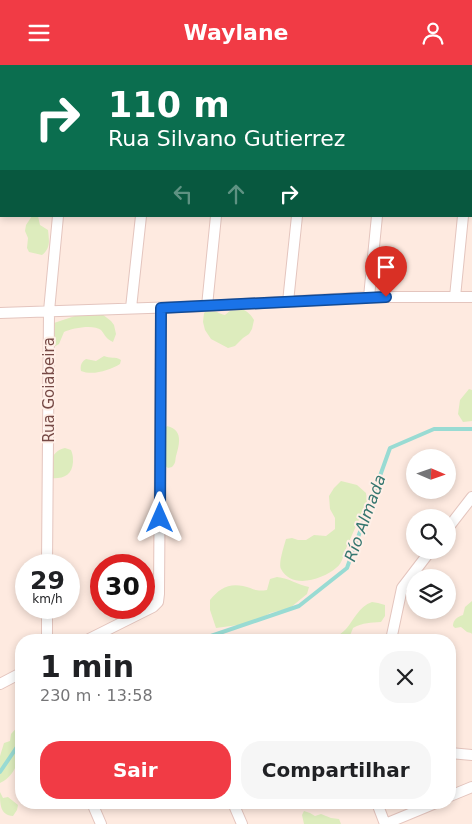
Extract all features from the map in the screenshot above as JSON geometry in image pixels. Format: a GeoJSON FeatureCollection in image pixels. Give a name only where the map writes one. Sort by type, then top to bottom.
{"type":"FeatureCollection","features":[{"type":"Feature","properties":{"kind":"street","name":"Rua Goiabeira"},"geometry":{"type":"LineString","coordinates":[[47,554],[49,311],[58,217]]}},
{"type":"Feature","properties":{"kind":"street"},"geometry":{"type":"LineString","coordinates":[[131,308],[141,217]]}},
{"type":"Feature","properties":{"kind":"street"},"geometry":{"type":"LineString","coordinates":[[207,306],[216,217]]}},
{"type":"Feature","properties":{"kind":"street"},"geometry":{"type":"LineString","coordinates":[[288,302],[296,217]]}},
{"type":"Feature","properties":{"kind":"street"},"geometry":{"type":"LineString","coordinates":[[369,297],[376,217]]}},
{"type":"Feature","properties":{"kind":"street"},"geometry":{"type":"LineString","coordinates":[[455,297],[463,217]]}},
{"type":"Feature","properties":{"kind":"street"},"geometry":{"type":"LineString","coordinates":[[0,313],[161,308],[369,297],[472,297]]}},
{"type":"Feature","properties":{"kind":"street"},"geometry":{"type":"LineString","coordinates":[[99,634],[153,607],[158,602],[161,308]]}},
{"type":"Feature","properties":{"kind":"street"},"geometry":{"type":"LineString","coordinates":[[456,518],[472,497]]}},
{"type":"Feature","properties":{"kind":"street"},"geometry":{"type":"LineString","coordinates":[[392,634],[402,588],[424,559]]}},
{"type":"Feature","properties":{"kind":"street"},"geometry":{"type":"LineString","coordinates":[[47,619],[47,634]]}},
{"type":"Feature","properties":{"kind":"street"},"geometry":{"type":"LineString","coordinates":[[0,684],[15,676]]}},
{"type":"Feature","properties":{"kind":"street"},"geometry":{"type":"LineString","coordinates":[[456,754],[472,755]]}},
{"type":"Feature","properties":{"kind":"street"},"geometry":{"type":"LineString","coordinates":[[456,794],[472,787]]}},
{"type":"Feature","properties":{"kind":"street"},"geometry":{"type":"LineString","coordinates":[[95,809],[101,824]]}},
{"type":"Feature","properties":{"kind":"street"},"geometry":{"type":"LineString","coordinates":[[236,809],[242,824]]}},
{"type":"Feature","properties":{"kind":"street"},"geometry":{"type":"LineString","coordinates":[[379,809],[385,824],[421,809]]}},
{"type":"Feature","properties":{"kind":"green space"},"geometry":{"type":"Polygon","coordinates":[[[31,217],[38,217],[40,225],[48,230],[48,247],[42,255],[29,252],[27,248],[28,238],[25,231],[26,225],[31,217]]]}},
{"type":"Feature","properties":{"kind":"green space"},"geometry":{"type":"Polygon","coordinates":[[[237,308],[245,310],[254,320],[252,329],[235,346],[228,348],[211,339],[205,330],[203,322],[204,313],[209,309],[225,315],[237,308]]]}},
{"type":"Feature","properties":{"kind":"green space"},"geometry":{"type":"Polygon","coordinates":[[[84,313],[102,314],[111,321],[116,334],[113,342],[98,328],[88,327],[64,332],[59,344],[54,347],[50,345],[51,324],[84,313]]]}},
{"type":"Feature","properties":{"kind":"green space"},"geometry":{"type":"Polygon","coordinates":[[[104,356],[121,360],[120,364],[101,372],[81,371],[81,364],[86,359],[96,361],[104,356]]]}},
{"type":"Feature","properties":{"kind":"green space"},"geometry":{"type":"Polygon","coordinates":[[[469,389],[472,390],[472,421],[463,422],[458,414],[460,400],[469,389]]]}},
{"type":"Feature","properties":{"kind":"green space"},"geometry":{"type":"Polygon","coordinates":[[[167,426],[176,431],[179,438],[175,463],[172,467],[168,468],[164,465],[163,454],[166,445],[163,433],[167,426]]]}},
{"type":"Feature","properties":{"kind":"green space"},"geometry":{"type":"Polygon","coordinates":[[[65,448],[71,450],[72,453],[71,471],[63,477],[50,478],[53,456],[56,452],[65,448]]]}},
{"type":"Feature","properties":{"kind":"green space"},"geometry":{"type":"Polygon","coordinates":[[[341,481],[357,485],[366,493],[367,501],[342,560],[330,572],[316,579],[300,581],[292,579],[280,567],[286,539],[306,540],[314,535],[326,536],[335,529],[335,518],[330,509],[329,496],[341,481]]]}},
{"type":"Feature","properties":{"kind":"green space"},"geometry":{"type":"Polygon","coordinates":[[[277,577],[309,587],[307,594],[290,608],[270,613],[253,623],[216,628],[210,610],[210,600],[217,593],[233,585],[267,590],[270,579],[277,577]]]}},
{"type":"Feature","properties":{"kind":"green space"},"geometry":{"type":"Polygon","coordinates":[[[472,601],[472,634],[461,627],[455,628],[453,626],[455,620],[463,615],[465,607],[472,601]]]}},
{"type":"Feature","properties":{"kind":"green space"},"geometry":{"type":"Polygon","coordinates":[[[372,602],[385,605],[385,616],[381,622],[360,625],[353,628],[350,634],[340,634],[360,610],[372,602]]]}},
{"type":"Feature","properties":{"kind":"green space"},"geometry":{"type":"Polygon","coordinates":[[[15,730],[15,767],[13,772],[0,783],[0,756],[4,743],[10,741],[11,734],[15,730]]]}},
{"type":"Feature","properties":{"kind":"green space"},"geometry":{"type":"Polygon","coordinates":[[[0,792],[3,798],[8,797],[15,803],[15,809],[17,810],[13,816],[5,814],[1,805],[0,792]]]}},
{"type":"Feature","properties":{"kind":"green space"},"geometry":{"type":"Polygon","coordinates":[[[304,811],[315,816],[321,814],[339,819],[341,824],[304,824],[302,815],[304,811]]]}},
{"type":"Feature","properties":{"kind":"waterway","name":"Río Almada"},"geometry":{"type":"LineString","coordinates":[[217,634],[299,606],[347,568],[390,448],[434,429],[472,429]]}},
{"type":"Feature","properties":{"kind":"waterway","name":"Río Almada"},"geometry":{"type":"LineString","coordinates":[[0,772],[15,750]]}},
{"type":"Feature","properties":{"kind":"route"},"geometry":{"type":"LineString","coordinates":[[160,518],[161,308],[386,297]]}}]}
